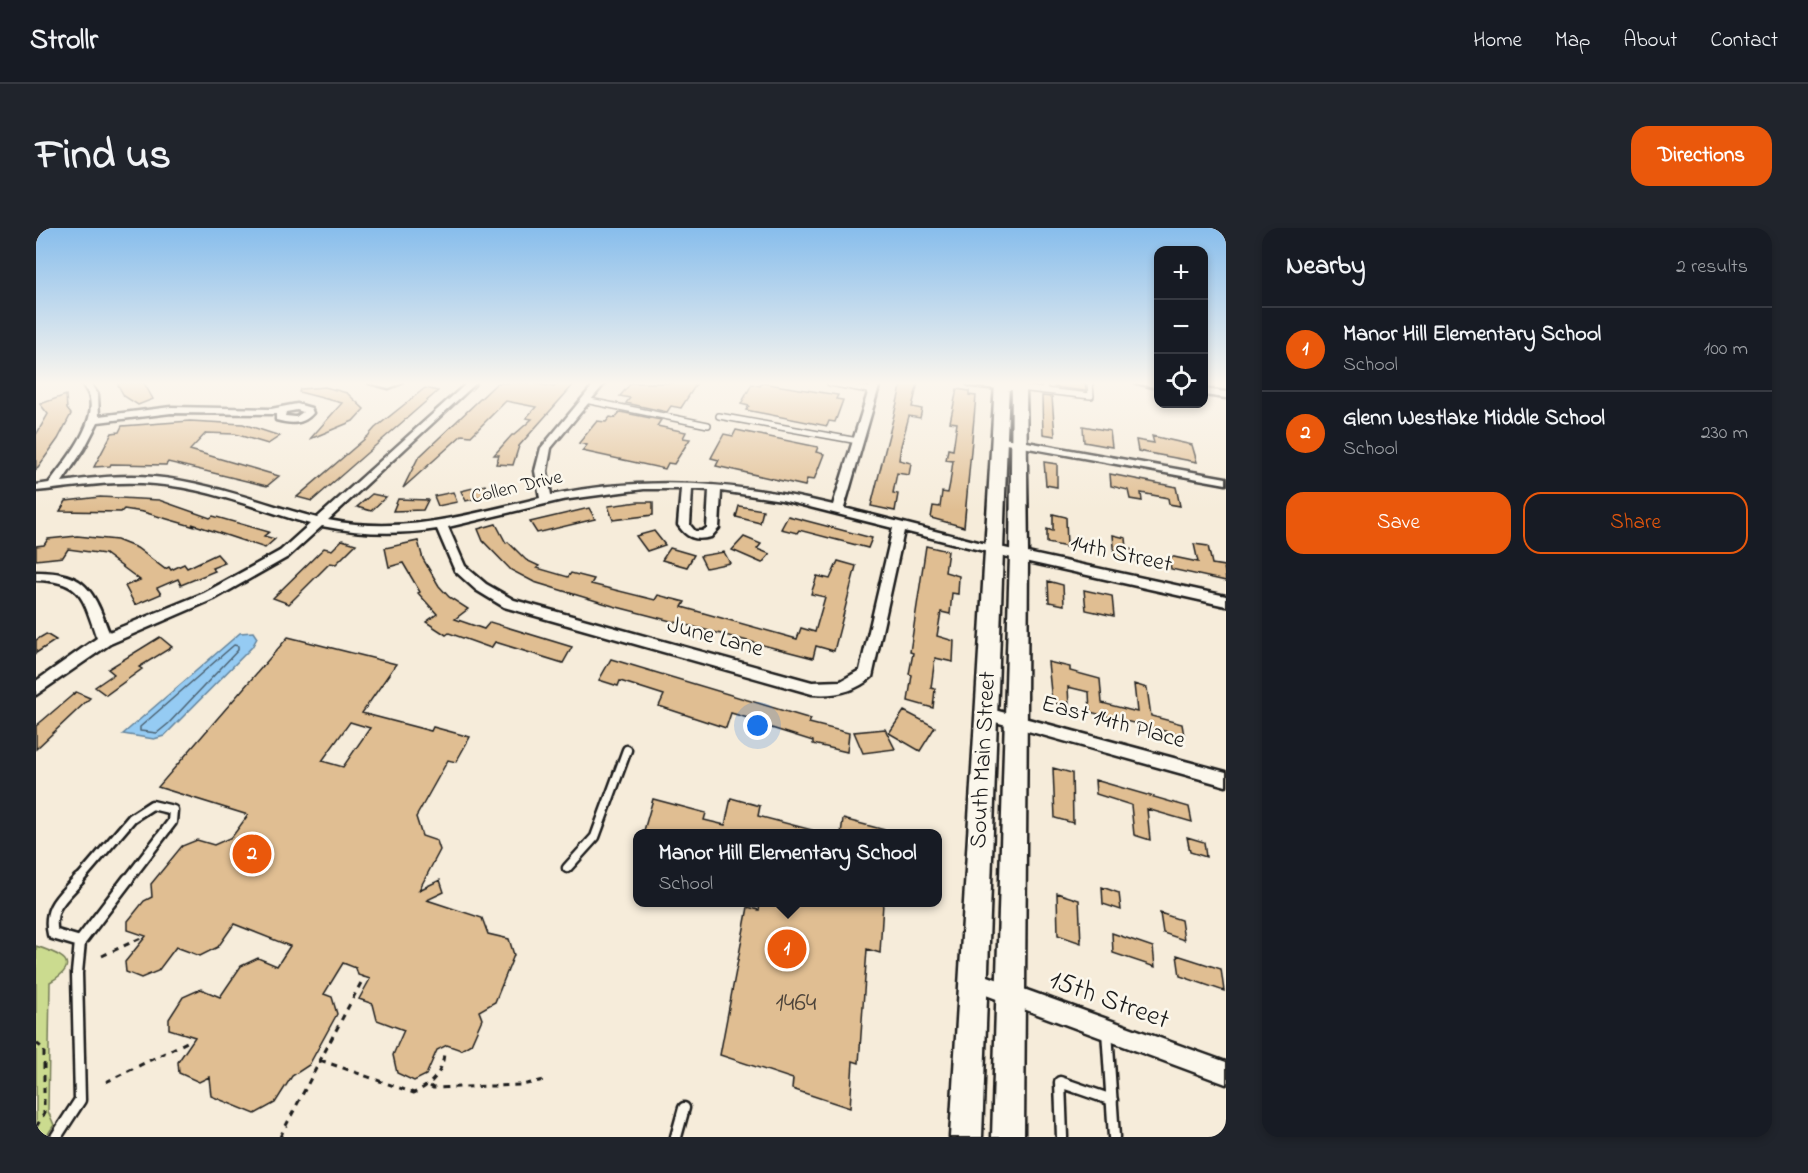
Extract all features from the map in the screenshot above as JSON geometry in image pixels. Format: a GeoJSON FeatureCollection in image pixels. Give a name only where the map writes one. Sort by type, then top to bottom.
{"type":"FeatureCollection","features":[{"type":"Feature","properties":{"kind":"street"},"geometry":{"type":"LineString","coordinates":[[53,486],[92,425]]}},
{"type":"Feature","properties":{"kind":"street"},"geometry":{"type":"LineString","coordinates":[[36,689],[105,640],[209,596],[284,554],[425,425]]}},
{"type":"Feature","properties":{"kind":"street"},"geometry":{"type":"LineString","coordinates":[[546,500],[541,471],[543,455],[564,425]]}},
{"type":"Feature","properties":{"kind":"street"},"geometry":{"type":"LineString","coordinates":[[837,511],[863,425]]}},
{"type":"Feature","properties":{"kind":"street","name":"South Main Street"},"geometry":{"type":"LineString","coordinates":[[1008,1137],[1016,721],[1006,553],[1010,425]]}},
{"type":"Feature","properties":{"kind":"street"},"geometry":{"type":"LineString","coordinates":[[1009,442],[1226,482]]}},
{"type":"Feature","properties":{"kind":"street","name":"Collen Drive"},"geometry":{"type":"LineString","coordinates":[[36,488],[121,480],[168,482],[321,521],[354,528],[387,531],[441,524],[546,500],[622,487],[687,485],[757,492],[1006,553]]}},
{"type":"Feature","properties":{"kind":"street"},"geometry":{"type":"LineString","coordinates":[[687,485],[684,525],[691,534],[698,536],[705,535],[714,528],[715,487]]}},
{"type":"Feature","properties":{"kind":"street","name":"June Lane"},"geometry":{"type":"LineString","coordinates":[[441,524],[460,568],[481,587],[509,604],[812,688],[830,690],[847,686],[867,673],[899,526]]}},
{"type":"Feature","properties":{"kind":"street","name":"South Main Street"},"geometry":{"type":"LineString","coordinates":[[966,1137],[987,714],[1006,553]]}},
{"type":"Feature","properties":{"kind":"street","name":"14th Street"},"geometry":{"type":"LineString","coordinates":[[1006,553],[1226,601]]}},
{"type":"Feature","properties":{"kind":"street"},"geometry":{"type":"LineString","coordinates":[[36,576],[64,577],[80,585],[105,640]]}},
{"type":"Feature","properties":{"kind":"street","name":"East 14th Place"},"geometry":{"type":"LineString","coordinates":[[987,714],[1226,779]]}},
{"type":"Feature","properties":{"kind":"street","name":"15th Street"},"geometry":{"type":"LineString","coordinates":[[974,981],[1226,1073]]}},
{"type":"Feature","properties":{"kind":"lane"},"geometry":{"type":"LineString","coordinates":[[771,425],[858,441]]}},
{"type":"Feature","properties":{"kind":"lane"},"geometry":{"type":"LineString","coordinates":[[567,868],[595,837],[627,750]]}},
{"type":"Feature","properties":{"kind":"lane"},"geometry":{"type":"LineString","coordinates":[[56,1137],[80,1100],[77,973],[80,942],[172,822],[173,810],[153,805],[132,818],[54,908],[50,920],[54,934],[80,942]]}},
{"type":"Feature","properties":{"kind":"lane"},"geometry":{"type":"LineString","coordinates":[[1107,1030],[1114,1137]]}},
{"type":"Feature","properties":{"kind":"lane"},"geometry":{"type":"LineString","coordinates":[[1062,1137],[1060,1082],[1112,1100]]}},
{"type":"Feature","properties":{"kind":"lane"},"geometry":{"type":"LineString","coordinates":[[676,1137],[684,1108]]}},
{"type":"Feature","properties":{"kind":"path"},"geometry":{"type":"LineString","coordinates":[[102,956],[141,938]]}},
{"type":"Feature","properties":{"kind":"path"},"geometry":{"type":"LineString","coordinates":[[280,1137],[364,977]]}},
{"type":"Feature","properties":{"kind":"path"},"geometry":{"type":"LineString","coordinates":[[106,1082],[189,1041]]}},
{"type":"Feature","properties":{"kind":"path"},"geometry":{"type":"LineString","coordinates":[[36,1043],[44,1049],[44,1114],[36,1127]]}},
{"type":"Feature","properties":{"kind":"path"},"geometry":{"type":"LineString","coordinates":[[320,1060],[414,1093],[430,1086],[438,1076],[444,1052]]}},
{"type":"Feature","properties":{"kind":"path"},"geometry":{"type":"LineString","coordinates":[[430,1086],[433,1088],[522,1084],[544,1080]]}},
{"type":"Feature","properties":{"kind":"green space"},"geometry":{"type":"Polygon","coordinates":[[[36,946],[60,956],[67,964],[60,975],[50,982],[48,1111],[54,1125],[46,1137],[36,1137],[36,946]]]}},
{"type":"Feature","properties":{"kind":"water"},"geometry":{"type":"Polygon","coordinates":[[[253,632],[257,638],[252,647],[164,736],[154,739],[123,734],[240,633],[253,632]]]}},
{"type":"Feature","properties":{"kind":"building"},"geometry":{"type":"Polygon","coordinates":[[[41,425],[65,425],[36,470],[36,435],[41,425]]]}},
{"type":"Feature","properties":{"kind":"building"},"geometry":{"type":"Polygon","coordinates":[[[247,425],[280,436],[268,444],[235,434],[206,433],[190,450],[279,476],[267,486],[168,462],[166,465],[111,464],[94,467],[112,433],[119,432],[122,426],[247,425]]]}},
{"type":"Feature","properties":{"kind":"building"},"geometry":{"type":"Polygon","coordinates":[[[322,425],[342,425],[310,439],[322,425]]]}},
{"type":"Feature","properties":{"kind":"building"},"geometry":{"type":"Polygon","coordinates":[[[378,425],[399,425],[312,501],[297,497],[368,436],[378,425]]]}},
{"type":"Feature","properties":{"kind":"building"},"geometry":{"type":"Polygon","coordinates":[[[452,425],[482,425],[471,436],[462,435],[403,488],[418,458],[452,425]]]}},
{"type":"Feature","properties":{"kind":"building"},"geometry":{"type":"Polygon","coordinates":[[[525,425],[537,425],[519,446],[513,465],[496,464],[499,455],[494,455],[525,425]]]}},
{"type":"Feature","properties":{"kind":"building"},"geometry":{"type":"Polygon","coordinates":[[[593,425],[657,425],[686,432],[683,438],[690,439],[674,464],[668,463],[665,469],[582,451],[587,445],[579,443],[593,425]]]}},
{"type":"Feature","properties":{"kind":"building"},"geometry":{"type":"Polygon","coordinates":[[[891,425],[906,425],[899,460],[911,463],[909,475],[897,473],[893,493],[898,494],[895,511],[871,506],[891,425]]]}},
{"type":"Feature","properties":{"kind":"building"},"geometry":{"type":"Polygon","coordinates":[[[957,425],[973,425],[964,527],[931,518],[933,506],[940,507],[942,492],[948,493],[953,461],[946,460],[948,449],[953,450],[957,425]]]}},
{"type":"Feature","properties":{"kind":"building"},"geometry":{"type":"Polygon","coordinates":[[[1043,425],[1054,425],[1055,436],[1043,434],[1043,425]]]}},
{"type":"Feature","properties":{"kind":"building"},"geometry":{"type":"Polygon","coordinates":[[[1083,426],[1110,431],[1112,447],[1084,442],[1083,426]]]}},
{"type":"Feature","properties":{"kind":"building"},"geometry":{"type":"Polygon","coordinates":[[[736,430],[818,447],[816,452],[824,454],[814,480],[807,479],[805,486],[716,466],[719,460],[711,458],[724,434],[733,436],[736,430]]]}},
{"type":"Feature","properties":{"kind":"building"},"geometry":{"type":"Polygon","coordinates":[[[1152,436],[1192,445],[1197,462],[1138,451],[1136,440],[1154,443],[1152,436]]]}},
{"type":"Feature","properties":{"kind":"building"},"geometry":{"type":"Polygon","coordinates":[[[1044,462],[1057,464],[1057,487],[1046,485],[1044,462]]]}},
{"type":"Feature","properties":{"kind":"building"},"geometry":{"type":"Polygon","coordinates":[[[1110,474],[1176,487],[1180,506],[1169,504],[1168,498],[1141,493],[1142,501],[1130,499],[1128,490],[1111,486],[1110,474]]]}},
{"type":"Feature","properties":{"kind":"building"},"geometry":{"type":"Polygon","coordinates":[[[485,485],[490,495],[466,501],[461,491],[485,485]]]}},
{"type":"Feature","properties":{"kind":"building"},"geometry":{"type":"Polygon","coordinates":[[[453,492],[457,502],[438,506],[434,496],[453,492]]]}},
{"type":"Feature","properties":{"kind":"building"},"geometry":{"type":"Polygon","coordinates":[[[372,494],[386,497],[371,511],[357,507],[372,494]]]}},
{"type":"Feature","properties":{"kind":"building"},"geometry":{"type":"Polygon","coordinates":[[[100,497],[159,500],[210,518],[213,516],[269,532],[264,536],[275,539],[265,548],[192,524],[195,527],[124,509],[121,512],[60,511],[66,501],[100,497]]]}},
{"type":"Feature","properties":{"kind":"building"},"geometry":{"type":"Polygon","coordinates":[[[398,499],[428,500],[423,510],[393,511],[398,499]]]}},
{"type":"Feature","properties":{"kind":"building"},"geometry":{"type":"Polygon","coordinates":[[[653,502],[653,515],[613,520],[608,506],[653,502]]]}},
{"type":"Feature","properties":{"kind":"building"},"geometry":{"type":"Polygon","coordinates":[[[739,506],[763,510],[760,523],[736,517],[739,506]]]}},
{"type":"Feature","properties":{"kind":"building"},"geometry":{"type":"Polygon","coordinates":[[[589,508],[595,519],[537,533],[530,522],[589,508]]]}},
{"type":"Feature","properties":{"kind":"building"},"geometry":{"type":"Polygon","coordinates":[[[1053,514],[1066,517],[1067,547],[1047,543],[1047,529],[1053,531],[1053,514]]]}},
{"type":"Feature","properties":{"kind":"building"},"geometry":{"type":"Polygon","coordinates":[[[788,516],[872,538],[868,548],[799,530],[797,533],[781,529],[788,516]]]}},
{"type":"Feature","properties":{"kind":"building"},"geometry":{"type":"Polygon","coordinates":[[[496,524],[506,543],[508,542],[526,560],[539,566],[537,568],[568,577],[571,573],[594,579],[591,584],[655,600],[658,595],[685,602],[682,607],[797,639],[801,628],[815,632],[825,597],[811,594],[817,576],[830,579],[838,561],[856,566],[834,651],[816,646],[813,658],[613,606],[534,582],[511,570],[483,541],[478,529],[496,524]]]}},
{"type":"Feature","properties":{"kind":"building"},"geometry":{"type":"Polygon","coordinates":[[[654,531],[665,545],[647,551],[636,536],[654,531]]]}},
{"type":"Feature","properties":{"kind":"building"},"geometry":{"type":"Polygon","coordinates":[[[1113,535],[1126,538],[1127,549],[1134,550],[1136,561],[1115,557],[1113,535]]]}},
{"type":"Feature","properties":{"kind":"building"},"geometry":{"type":"Polygon","coordinates":[[[77,536],[117,540],[137,548],[165,569],[169,567],[171,570],[184,564],[187,568],[217,554],[225,563],[212,568],[215,571],[181,585],[178,579],[157,588],[161,594],[135,605],[125,586],[140,580],[105,554],[68,549],[63,557],[36,560],[36,546],[44,545],[48,539],[77,536]]]}},
{"type":"Feature","properties":{"kind":"building"},"geometry":{"type":"Polygon","coordinates":[[[744,537],[761,544],[757,549],[770,554],[762,563],[732,550],[744,537]]]}},
{"type":"Feature","properties":{"kind":"building"},"geometry":{"type":"Polygon","coordinates":[[[342,540],[356,544],[336,564],[330,563],[289,604],[273,598],[324,548],[332,550],[342,540]]]}},
{"type":"Feature","properties":{"kind":"building"},"geometry":{"type":"Polygon","coordinates":[[[418,541],[423,559],[439,586],[449,597],[468,609],[455,619],[484,629],[490,622],[572,647],[563,663],[495,642],[491,648],[449,633],[446,635],[426,622],[437,614],[418,593],[420,592],[403,563],[389,567],[385,548],[418,541]]]}},
{"type":"Feature","properties":{"kind":"building"},"geometry":{"type":"Polygon","coordinates":[[[1194,544],[1208,546],[1212,564],[1224,566],[1226,581],[1171,569],[1169,556],[1198,562],[1194,544]]]}},
{"type":"Feature","properties":{"kind":"building"},"geometry":{"type":"Polygon","coordinates":[[[926,546],[948,551],[945,572],[959,576],[958,594],[952,593],[950,614],[941,612],[937,636],[954,641],[953,662],[935,658],[931,688],[935,689],[933,708],[908,701],[912,675],[909,674],[913,653],[910,652],[926,546]]]}},
{"type":"Feature","properties":{"kind":"building"},"geometry":{"type":"Polygon","coordinates":[[[670,548],[694,555],[687,567],[662,560],[670,548]]]}},
{"type":"Feature","properties":{"kind":"building"},"geometry":{"type":"Polygon","coordinates":[[[724,552],[730,563],[706,568],[700,556],[724,552]]]}},
{"type":"Feature","properties":{"kind":"building"},"geometry":{"type":"Polygon","coordinates":[[[1048,581],[1063,585],[1064,605],[1049,602],[1048,581]]]}},
{"type":"Feature","properties":{"kind":"building"},"geometry":{"type":"Polygon","coordinates":[[[1084,590],[1112,596],[1114,616],[1086,610],[1084,590]]]}},
{"type":"Feature","properties":{"kind":"building"},"geometry":{"type":"Polygon","coordinates":[[[46,634],[56,640],[36,653],[36,640],[46,634]]]}},
{"type":"Feature","properties":{"kind":"building"},"geometry":{"type":"Polygon","coordinates":[[[160,637],[172,647],[139,667],[142,669],[106,695],[95,687],[114,674],[108,669],[160,637]]]}},
{"type":"Feature","properties":{"kind":"building"},"geometry":{"type":"Polygon","coordinates":[[[288,637],[396,664],[362,713],[431,731],[433,727],[470,737],[456,762],[448,760],[416,817],[422,836],[437,841],[440,850],[419,890],[440,880],[444,892],[427,900],[482,918],[488,934],[509,939],[514,955],[495,1002],[479,1011],[482,1019],[471,1044],[461,1050],[447,1045],[437,1050],[426,1075],[414,1081],[397,1073],[393,1055],[404,1030],[377,1020],[373,1004],[359,999],[370,979],[358,975],[356,968],[343,963],[324,994],[332,997],[337,1014],[309,1065],[292,1076],[275,1103],[255,1114],[211,1096],[209,1077],[199,1082],[179,1073],[178,1062],[195,1037],[169,1029],[169,1019],[183,997],[201,989],[220,997],[241,966],[258,958],[277,966],[290,946],[234,924],[218,947],[200,956],[176,947],[158,971],[141,978],[126,972],[125,962],[146,936],[128,930],[128,921],[144,901],[152,897],[151,884],[182,846],[197,840],[214,845],[232,837],[248,815],[158,787],[288,637]],[[350,722],[322,761],[343,767],[370,728],[350,722]]]}},
{"type":"Feature","properties":{"kind":"building"},"geometry":{"type":"Polygon","coordinates":[[[611,659],[811,719],[809,723],[849,733],[847,752],[813,744],[813,741],[762,725],[760,730],[748,726],[751,719],[731,713],[726,728],[659,706],[664,695],[620,681],[618,686],[599,680],[611,659]]]}},
{"type":"Feature","properties":{"kind":"building"},"geometry":{"type":"Polygon","coordinates":[[[1048,662],[1070,667],[1070,671],[1100,679],[1102,703],[1137,712],[1134,684],[1147,688],[1151,716],[1182,724],[1184,736],[1090,712],[1089,692],[1068,687],[1069,707],[1052,702],[1048,662]]]}},
{"type":"Feature","properties":{"kind":"building"},"geometry":{"type":"Polygon","coordinates":[[[76,692],[90,698],[36,749],[36,726],[76,692]]]}},
{"type":"Feature","properties":{"kind":"building"},"geometry":{"type":"Polygon","coordinates":[[[904,711],[935,727],[920,751],[889,733],[904,711]]]}},
{"type":"Feature","properties":{"kind":"building"},"geometry":{"type":"Polygon","coordinates":[[[885,729],[895,749],[863,753],[854,732],[885,729]]]}},
{"type":"Feature","properties":{"kind":"building"},"geometry":{"type":"Polygon","coordinates":[[[1053,768],[1072,773],[1073,823],[1055,818],[1053,768]]]}},
{"type":"Feature","properties":{"kind":"building"},"geometry":{"type":"Polygon","coordinates":[[[1095,780],[1189,807],[1192,822],[1147,809],[1150,840],[1134,835],[1131,805],[1096,794],[1095,780]]]}},
{"type":"Feature","properties":{"kind":"building"},"geometry":{"type":"Polygon","coordinates":[[[731,798],[760,806],[758,816],[808,829],[644,829],[653,799],[706,813],[704,820],[725,825],[731,798]]]}},
{"type":"Feature","properties":{"kind":"building"},"geometry":{"type":"Polygon","coordinates":[[[843,819],[881,829],[842,829],[843,819]]]}},
{"type":"Feature","properties":{"kind":"building"},"geometry":{"type":"Polygon","coordinates":[[[1187,837],[1204,842],[1206,857],[1190,852],[1187,837]]]}},
{"type":"Feature","properties":{"kind":"building"},"geometry":{"type":"Polygon","coordinates":[[[1102,887],[1119,893],[1121,910],[1103,904],[1102,887]]]}},
{"type":"Feature","properties":{"kind":"building"},"geometry":{"type":"Polygon","coordinates":[[[1057,893],[1079,900],[1081,943],[1058,935],[1057,893]]]}},
{"type":"Feature","properties":{"kind":"building"},"geometry":{"type":"Polygon","coordinates":[[[748,907],[759,910],[759,907],[883,907],[880,953],[867,949],[859,1063],[853,1061],[850,1108],[792,1089],[793,1079],[720,1055],[748,907]]]}},
{"type":"Feature","properties":{"kind":"building"},"geometry":{"type":"Polygon","coordinates":[[[1160,913],[1181,920],[1184,940],[1163,933],[1160,913]]]}},
{"type":"Feature","properties":{"kind":"building"},"geometry":{"type":"Polygon","coordinates":[[[1112,933],[1153,947],[1155,967],[1113,953],[1112,933]]]}},
{"type":"Feature","properties":{"kind":"building"},"geometry":{"type":"Polygon","coordinates":[[[1177,955],[1221,969],[1224,991],[1180,976],[1177,955]]]}},
{"type":"Feature","properties":{"kind":"place","name":"Glenn Westlake Middle School"},"geometry":{"type":"Point","coordinates":[252,854]}},
{"type":"Feature","properties":{"kind":"place","name":"Manor Hill Elementary School"},"geometry":{"type":"Point","coordinates":[787,949]}}]}
